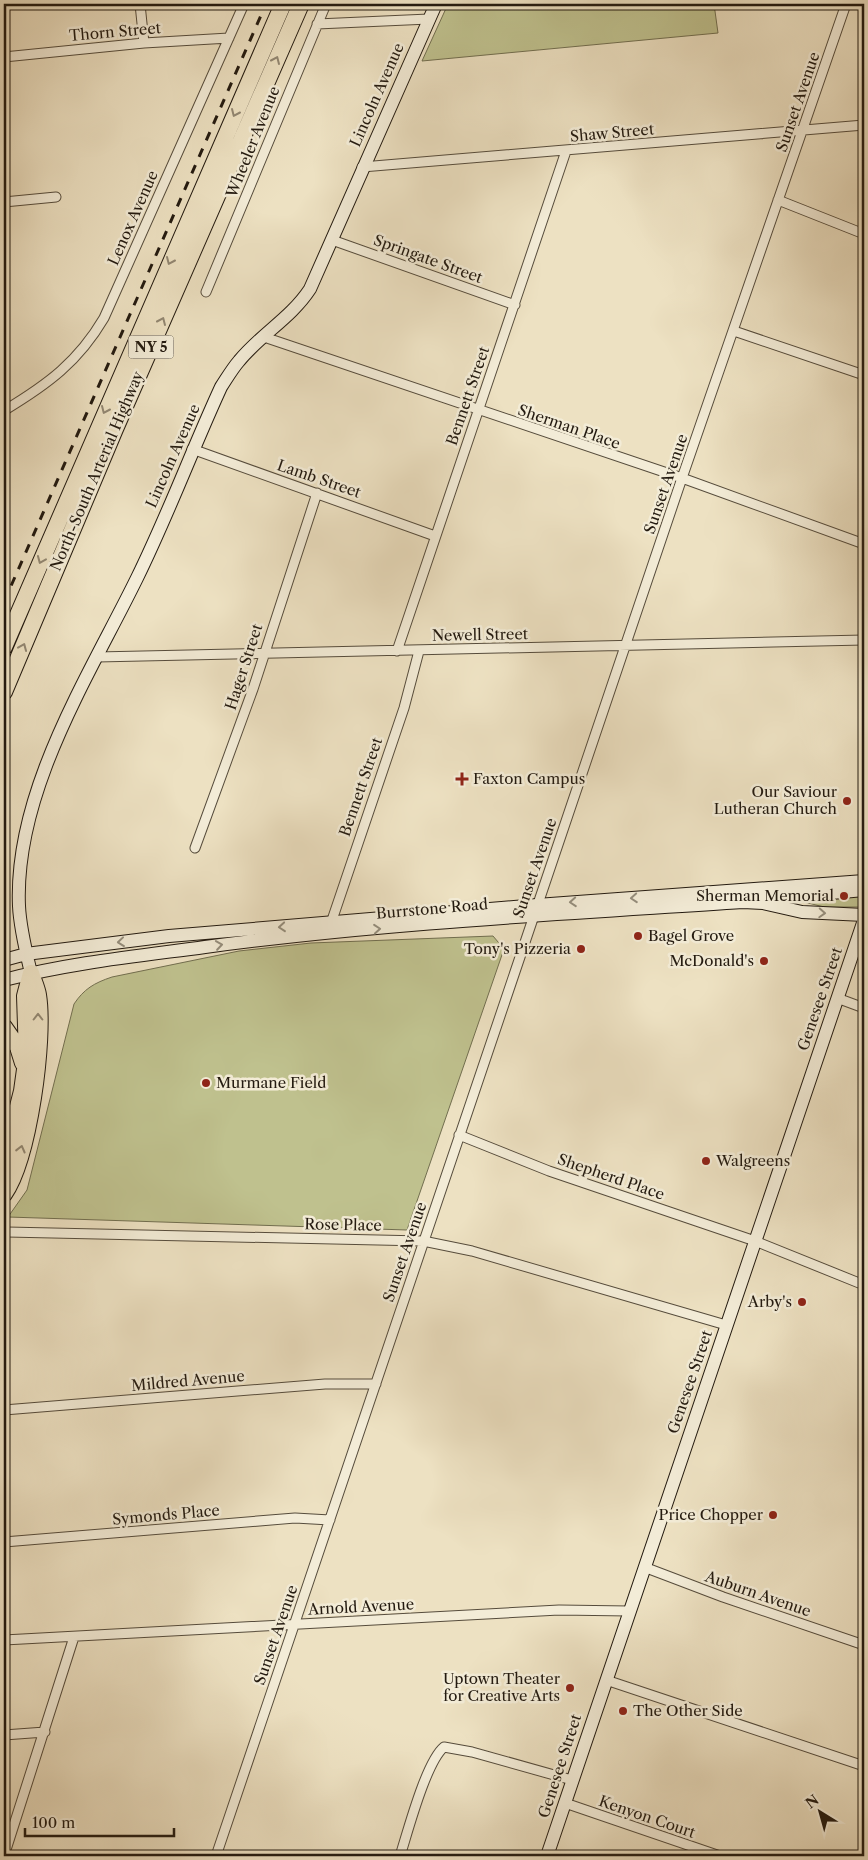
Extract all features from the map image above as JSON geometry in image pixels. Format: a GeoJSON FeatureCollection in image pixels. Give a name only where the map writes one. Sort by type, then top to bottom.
{"type":"FeatureCollection","features":[{"type":"Feature","properties":{"kind":"highway","name":"North-South Arterial Highway"},"geometry":{"type":"LineString","coordinates":[[4,648],[283,4]]}},
{"type":"Feature","properties":{"kind":"highway","name":"North-South Arterial Highway"},"geometry":{"type":"LineString","coordinates":[[4,692],[115,429],[301,4]]}},
{"type":"Feature","properties":{"kind":"highway"},"geometry":{"type":"LineString","coordinates":[[4,1161],[22,1091],[27,1036],[25,996],[31,973]]}},
{"type":"Feature","properties":{"kind":"highway"},"geometry":{"type":"LineString","coordinates":[[4,1194],[20,1155],[36,1084],[39,1055],[38,995],[31,973]]}},
{"type":"Feature","properties":{"kind":"highway"},"geometry":{"type":"LineString","coordinates":[[4,1027],[18,1048],[24,1073]]}},
{"type":"Feature","properties":{"kind":"street"},"geometry":{"type":"LineString","coordinates":[[140,4],[144,43]]}},
{"type":"Feature","properties":{"kind":"street","name":"Lenox Avenue"},"geometry":{"type":"LineString","coordinates":[[5,410],[41,388],[73,362],[91,340],[104,318],[244,4]]}},
{"type":"Feature","properties":{"kind":"street","name":"Wheeler Avenue"},"geometry":{"type":"LineString","coordinates":[[206,292],[326,4]]}},
{"type":"Feature","properties":{"kind":"street","name":"Lincoln Avenue"},"geometry":{"type":"LineString","coordinates":[[31,973],[26,954],[19,907],[20,870],[34,801],[63,724],[138,576],[192,449],[221,387],[239,360],[302,303],[310,289],[362,167],[436,4]]}},
{"type":"Feature","properties":{"kind":"street","name":"Sunset Avenue"},"geometry":{"type":"LineString","coordinates":[[216,1856],[682,478],[846,4]]}},
{"type":"Feature","properties":{"kind":"street"},"geometry":{"type":"LineString","coordinates":[[317,24],[429,19]]}},
{"type":"Feature","properties":{"kind":"street","name":"Thorn Street"},"geometry":{"type":"LineString","coordinates":[[4,57],[144,43],[229,38]]}},
{"type":"Feature","properties":{"kind":"street","name":"Shaw Street"},"geometry":{"type":"LineString","coordinates":[[362,167],[864,124]]}},
{"type":"Feature","properties":{"kind":"street","name":"Bennett Street"},"geometry":{"type":"LineString","coordinates":[[396,651],[566,151]]}},
{"type":"Feature","properties":{"kind":"street"},"geometry":{"type":"LineString","coordinates":[[4,202],[56,198]]}},
{"type":"Feature","properties":{"kind":"street"},"geometry":{"type":"LineString","coordinates":[[778,200],[864,234]]}},
{"type":"Feature","properties":{"kind":"street","name":"Springate Street"},"geometry":{"type":"LineString","coordinates":[[332,240],[514,305]]}},
{"type":"Feature","properties":{"kind":"street"},"geometry":{"type":"LineString","coordinates":[[734,331],[864,375]]}},
{"type":"Feature","properties":{"kind":"street","name":"Sherman Place"},"geometry":{"type":"LineString","coordinates":[[264,337],[682,478],[864,544]]}},
{"type":"Feature","properties":{"kind":"street","name":"Lamb Street"},"geometry":{"type":"LineString","coordinates":[[192,449],[435,536]]}},
{"type":"Feature","properties":{"kind":"street","name":"Hager Street"},"geometry":{"type":"LineString","coordinates":[[195,848],[253,689],[317,493]]}},
{"type":"Feature","properties":{"kind":"street","name":"Newell Street"},"geometry":{"type":"LineString","coordinates":[[97,657],[864,640]]}},
{"type":"Feature","properties":{"kind":"street","name":"Bennett Street"},"geometry":{"type":"LineString","coordinates":[[329,928],[404,708],[420,650]]}},
{"type":"Feature","properties":{"kind":"street","name":"Burrstone Road"},"geometry":{"type":"LineString","coordinates":[[4,960],[26,954],[169,936],[329,928],[864,881]]}},
{"type":"Feature","properties":{"kind":"street"},"geometry":{"type":"LineString","coordinates":[[743,902],[864,890]]}},
{"type":"Feature","properties":{"kind":"street","name":"Burrstone Road"},"geometry":{"type":"LineString","coordinates":[[535,911],[743,902],[764,903],[802,912],[864,915]]}},
{"type":"Feature","properties":{"kind":"street","name":"Genesee Street"},"geometry":{"type":"LineString","coordinates":[[547,1856],[864,920]]}},
{"type":"Feature","properties":{"kind":"street","name":"Burrstone Road"},"geometry":{"type":"LineString","coordinates":[[4,980],[31,973],[282,937],[329,928]]}},
{"type":"Feature","properties":{"kind":"street"},"geometry":{"type":"LineString","coordinates":[[837,998],[864,1008]]}},
{"type":"Feature","properties":{"kind":"street","name":"Shepherd Place"},"geometry":{"type":"LineString","coordinates":[[460,1135],[549,1171],[755,1241],[864,1286]]}},
{"type":"Feature","properties":{"kind":"street","name":"Rose Place"},"geometry":{"type":"LineString","coordinates":[[7,1232],[423,1241],[472,1251],[726,1326]]}},
{"type":"Feature","properties":{"kind":"street","name":"Mildred Avenue"},"geometry":{"type":"LineString","coordinates":[[4,1410],[325,1384],[376,1384]]}},
{"type":"Feature","properties":{"kind":"street","name":"Symonds Place"},"geometry":{"type":"LineString","coordinates":[[4,1542],[294,1518],[330,1520]]}},
{"type":"Feature","properties":{"kind":"street","name":"Auburn Avenue"},"geometry":{"type":"LineString","coordinates":[[644,1567],[723,1597],[864,1645]]}},
{"type":"Feature","properties":{"kind":"street","name":"Arnold Avenue"},"geometry":{"type":"LineString","coordinates":[[4,1640],[559,1610],[629,1611]]}},
{"type":"Feature","properties":{"kind":"street"},"geometry":{"type":"LineString","coordinates":[[4,1856],[8,1831],[45,1732],[74,1637]]}},
{"type":"Feature","properties":{"kind":"street"},"geometry":{"type":"LineString","coordinates":[[606,1680],[864,1766]]}},
{"type":"Feature","properties":{"kind":"street"},"geometry":{"type":"LineString","coordinates":[[4,1735],[45,1732]]}},
{"type":"Feature","properties":{"kind":"street"},"geometry":{"type":"LineString","coordinates":[[400,1856],[430,1767],[437,1752],[444,1747],[472,1752],[572,1780]]}},
{"type":"Feature","properties":{"kind":"street","name":"Kenyon Court"},"geometry":{"type":"LineString","coordinates":[[565,1804],[720,1856]]}},
{"type":"Feature","properties":{"kind":"green space"},"geometry":{"type":"Polygon","coordinates":[[[448,4],[714,4],[718,33],[422,61],[448,4]]]}},
{"type":"Feature","properties":{"kind":"green space"},"geometry":{"type":"Polygon","coordinates":[[[864,889],[864,907],[824,907],[784,897],[864,889]]]}},
{"type":"Feature","properties":{"kind":"green space"},"geometry":{"type":"Polygon","coordinates":[[[493,936],[504,949],[407,1230],[8,1217],[27,1190],[74,1004],[86,990],[95,984],[112,977],[239,951],[311,943],[493,936]]]}},
{"type":"Feature","properties":{"kind":"railway"},"geometry":{"type":"LineString","coordinates":[[4,602],[266,4]]}},
{"type":"Feature","properties":{"kind":"place","name":"Faxton Campus"},"geometry":{"type":"Point","coordinates":[462,779]}},
{"type":"Feature","properties":{"kind":"place","name":"Our Saviour Lutheran Church"},"geometry":{"type":"Point","coordinates":[847,801]}},
{"type":"Feature","properties":{"kind":"place","name":"Sherman Memorial"},"geometry":{"type":"Point","coordinates":[844,896]}},
{"type":"Feature","properties":{"kind":"place","name":"Bagel Grove"},"geometry":{"type":"Point","coordinates":[638,936]}},
{"type":"Feature","properties":{"kind":"place","name":"Tony's Pizzeria"},"geometry":{"type":"Point","coordinates":[581,949]}},
{"type":"Feature","properties":{"kind":"place","name":"McDonald's"},"geometry":{"type":"Point","coordinates":[764,961]}},
{"type":"Feature","properties":{"kind":"place","name":"Murmane Field"},"geometry":{"type":"Point","coordinates":[206,1083]}},
{"type":"Feature","properties":{"kind":"place","name":"Walgreens"},"geometry":{"type":"Point","coordinates":[706,1161]}},
{"type":"Feature","properties":{"kind":"place","name":"Arby's"},"geometry":{"type":"Point","coordinates":[802,1302]}},
{"type":"Feature","properties":{"kind":"place","name":"Price Chopper"},"geometry":{"type":"Point","coordinates":[773,1515]}},
{"type":"Feature","properties":{"kind":"place","name":"Uptown Theater for Creative Arts"},"geometry":{"type":"Point","coordinates":[570,1688]}},
{"type":"Feature","properties":{"kind":"place","name":"The Other Side"},"geometry":{"type":"Point","coordinates":[623,1711]}}]}
